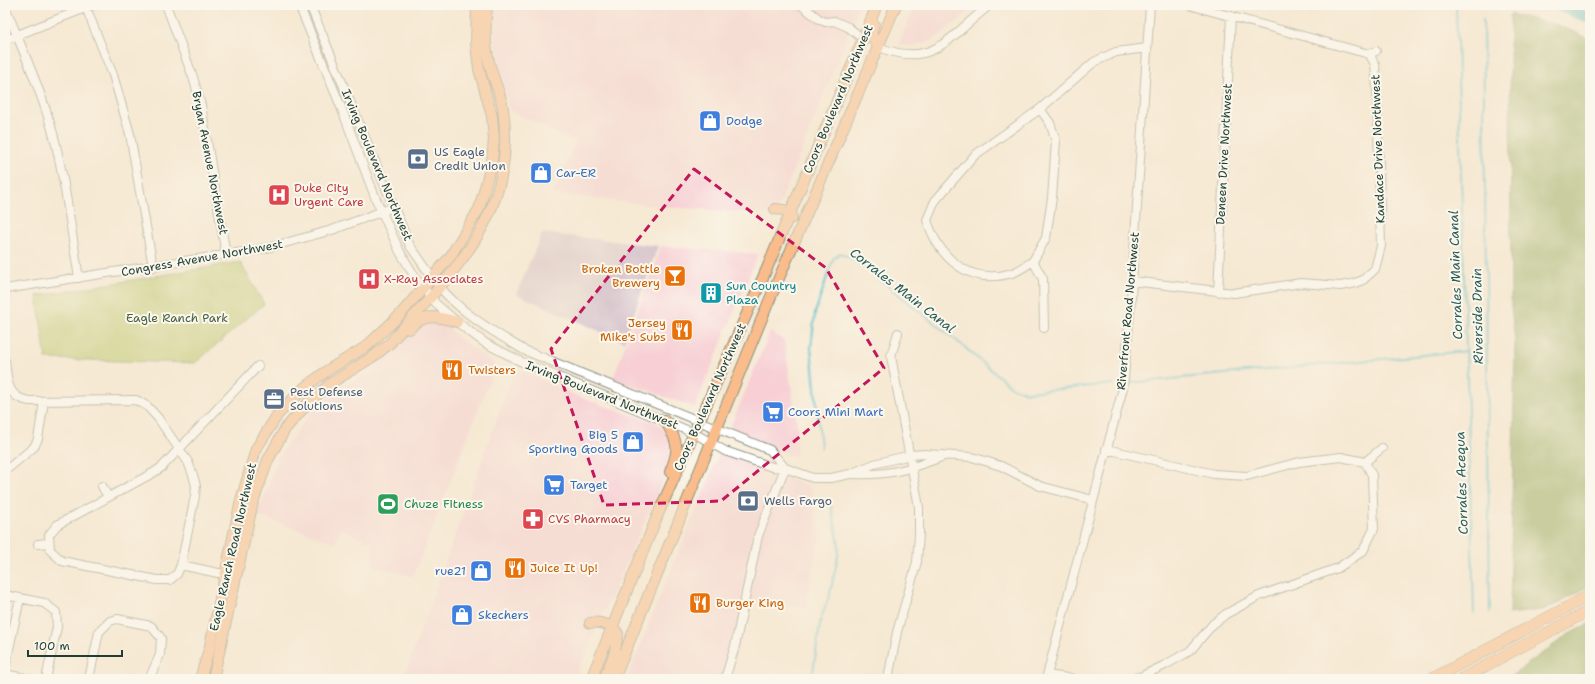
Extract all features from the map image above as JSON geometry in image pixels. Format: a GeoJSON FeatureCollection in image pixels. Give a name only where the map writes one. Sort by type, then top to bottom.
{"type":"FeatureCollection","features":[{"type":"Feature","properties":{"kind":"highway"},"geometry":{"type":"LineString","coordinates":[[1432,679],[1590,595]]}},
{"type":"Feature","properties":{"kind":"highway"},"geometry":{"type":"LineString","coordinates":[[1466,677],[1590,610]]}},
{"type":"Feature","properties":{"kind":"main road","name":"Eagle Ranch Road Northwest"},"geometry":{"type":"LineString","coordinates":[[200,679],[210,646],[241,500],[256,449],[278,414],[315,379],[361,350],[380,335],[450,257],[479,209],[492,162],[494,139],[492,116],[479,68],[476,44],[477,5]]}},
{"type":"Feature","properties":{"kind":"main road","name":"Eagle Ranch Road Northwest"},"geometry":{"type":"LineString","coordinates":[[213,679],[253,502],[268,460],[285,429],[304,407],[326,387],[390,343],[430,296],[440,287],[469,251],[487,222],[499,190],[505,147],[503,108],[488,62],[484,34],[487,5]]}},
{"type":"Feature","properties":{"kind":"main road","name":"Coors Boulevard Northwest"},"geometry":{"type":"LineString","coordinates":[[591,679],[659,512],[701,421],[791,212],[877,5]]}},
{"type":"Feature","properties":{"kind":"main road"},"geometry":{"type":"LineString","coordinates":[[879,48],[872,38],[871,30],[882,5]]}},
{"type":"Feature","properties":{"kind":"main road","name":"Coors Boulevard Northwest"},"geometry":{"type":"LineString","coordinates":[[614,679],[778,280],[879,48],[896,5]]}},
{"type":"Feature","properties":{"kind":"main road"},"geometry":{"type":"LineString","coordinates":[[835,148],[830,134],[865,46],[863,39]]}},
{"type":"Feature","properties":{"kind":"main road"},"geometry":{"type":"LineString","coordinates":[[774,209],[791,212],[792,219],[780,256],[778,280]]}},
{"type":"Feature","properties":{"kind":"main road"},"geometry":{"type":"LineString","coordinates":[[363,363],[375,361],[381,357],[421,319],[437,316],[457,322]]}},
{"type":"Feature","properties":{"kind":"main road"},"geometry":{"type":"LineString","coordinates":[[659,512],[657,501],[673,465],[677,448],[675,438],[665,421]]}},
{"type":"Feature","properties":{"kind":"main road"},"geometry":{"type":"LineString","coordinates":[[590,622],[596,622],[612,627],[617,632],[618,642],[604,679]]}},
{"type":"Feature","properties":{"kind":"street","name":"Bryan Avenue Northwest"},"geometry":{"type":"LineString","coordinates":[[166,5],[188,62],[201,105],[226,255]]}},
{"type":"Feature","properties":{"kind":"street","name":"Irving Boulevard Northwest"},"geometry":{"type":"LineString","coordinates":[[299,5],[341,107],[381,212],[402,257],[423,288],[457,322],[485,343],[512,358],[665,421],[712,442],[725,451],[772,467],[785,468]]}},
{"type":"Feature","properties":{"kind":"street","name":"Irving Boulevard Northwest"},"geometry":{"type":"LineString","coordinates":[[310,5],[410,246],[432,278],[464,311],[491,330],[524,350],[717,427],[770,450],[785,468]]}},
{"type":"Feature","properties":{"kind":"street"},"geometry":{"type":"LineString","coordinates":[[801,5],[825,22],[834,21],[848,27],[863,39]]}},
{"type":"Feature","properties":{"kind":"street"},"geometry":{"type":"LineString","coordinates":[[879,48],[903,55],[928,53],[944,44],[990,5]]}},
{"type":"Feature","properties":{"kind":"street","name":"Riverfront Road Northwest"},"geometry":{"type":"LineString","coordinates":[[1047,677],[1122,388],[1132,281],[1150,5]]}},
{"type":"Feature","properties":{"kind":"street"},"geometry":{"type":"LineString","coordinates":[[1190,5],[1231,16]]}},
{"type":"Feature","properties":{"kind":"street"},"geometry":{"type":"LineString","coordinates":[[5,6],[43,102],[55,142],[62,172],[79,278]]}},
{"type":"Feature","properties":{"kind":"street"},"geometry":{"type":"LineString","coordinates":[[5,40],[88,6],[113,75],[130,134],[153,267]]}},
{"type":"Feature","properties":{"kind":"street","name":"Kandace Drive Northwest"},"geometry":{"type":"LineString","coordinates":[[1132,281],[1234,293],[1301,283],[1340,286],[1352,284],[1363,280],[1375,269],[1381,246],[1378,89],[1373,52],[1231,16]]}},
{"type":"Feature","properties":{"kind":"street","name":"Deneen Drive Northwest"},"geometry":{"type":"LineString","coordinates":[[1218,292],[1231,16]]}},
{"type":"Feature","properties":{"kind":"street"},"geometry":{"type":"LineString","coordinates":[[1040,109],[1050,123],[1056,141],[1052,198],[1046,238],[1033,261],[1013,273],[989,277],[970,273],[952,262],[932,235],[927,220],[935,201],[975,155],[1040,109],[1094,62],[1116,52],[1147,48]]}},
{"type":"Feature","properties":{"kind":"street","name":"Congress Avenue Northwest"},"geometry":{"type":"LineString","coordinates":[[5,289],[226,255],[299,240],[342,227],[394,207]]}},
{"type":"Feature","properties":{"kind":"street"},"geometry":{"type":"LineString","coordinates":[[1033,261],[1043,279],[1044,328]]}},
{"type":"Feature","properties":{"kind":"street"},"geometry":{"type":"LineString","coordinates":[[888,679],[897,632],[917,562],[919,507],[891,356],[898,333]]}},
{"type":"Feature","properties":{"kind":"street"},"geometry":{"type":"LineString","coordinates":[[5,361],[8,384],[15,397],[29,401],[136,400],[147,406],[158,418],[179,448],[188,462],[196,486],[181,565],[177,574],[170,580],[157,580],[62,561],[50,550],[48,543],[49,535],[57,524],[162,467],[179,448],[258,366]]}},
{"type":"Feature","properties":{"kind":"street"},"geometry":{"type":"LineString","coordinates":[[5,471],[34,447],[38,439],[44,401]]}},
{"type":"Feature","properties":{"kind":"street"},"geometry":{"type":"LineString","coordinates":[[1366,462],[1382,448]]}},
{"type":"Feature","properties":{"kind":"street"},"geometry":{"type":"LineString","coordinates":[[1106,449],[1214,474],[1247,476],[1299,462],[1342,457],[1366,462]]}},
{"type":"Feature","properties":{"kind":"street"},"geometry":{"type":"LineString","coordinates":[[726,679],[735,646],[758,536],[785,468],[819,478],[831,478],[850,474],[874,464],[910,455],[925,454],[972,457],[989,462],[1040,486],[1094,500]]}},
{"type":"Feature","properties":{"kind":"street"},"geometry":{"type":"LineString","coordinates":[[850,474],[872,475],[912,469],[946,455]]}},
{"type":"Feature","properties":{"kind":"street"},"geometry":{"type":"LineString","coordinates":[[1131,679],[1140,677],[1190,651],[1213,624],[1226,614],[1258,596],[1338,568],[1363,551],[1374,529],[1372,475],[1366,462]]}},
{"type":"Feature","properties":{"kind":"street"},"geometry":{"type":"LineString","coordinates":[[102,486],[108,497]]}},
{"type":"Feature","properties":{"kind":"street"},"geometry":{"type":"LineString","coordinates":[[38,544],[48,543]]}},
{"type":"Feature","properties":{"kind":"street"},"geometry":{"type":"LineString","coordinates":[[181,565],[218,573],[237,573]]}},
{"type":"Feature","properties":{"kind":"street"},"geometry":{"type":"LineString","coordinates":[[5,595],[44,603],[56,612],[57,627],[46,679]]}},
{"type":"Feature","properties":{"kind":"street"},"geometry":{"type":"LineString","coordinates":[[5,668],[20,598]]}},
{"type":"Feature","properties":{"kind":"street"},"geometry":{"type":"LineString","coordinates":[[88,679],[96,640],[103,626],[110,621],[117,619],[151,626],[161,638],[160,655],[149,679]]}},
{"type":"Feature","properties":{"kind":"street"},"geometry":{"type":"LineString","coordinates":[[5,674],[29,679]]}},
{"type":"Feature","properties":{"kind":"street"},"geometry":{"type":"LineString","coordinates":[[1047,677],[1074,679]]}},
{"type":"Feature","properties":{"kind":"highlighted area"},"geometry":{"type":"Polygon","coordinates":[[[694,169],[826,268],[884,368],[721,501],[604,505],[551,349],[694,169]]]}},
{"type":"Feature","properties":{"kind":"shaded area"},"geometry":{"type":"Polygon","coordinates":[[[495,5],[860,5],[776,214],[667,207],[553,194],[576,142],[510,111],[494,50],[495,5]]]}},
{"type":"Feature","properties":{"kind":"shaded area"},"geometry":{"type":"Polygon","coordinates":[[[915,5],[977,5],[934,40],[916,46],[898,45],[915,5]]]}},
{"type":"Feature","properties":{"kind":"shaded area"},"geometry":{"type":"Polygon","coordinates":[[[542,233],[658,246],[624,342],[516,294],[542,233]]]}},
{"type":"Feature","properties":{"kind":"shaded area","name":"Sun Country Plaza"},"geometry":{"type":"Polygon","coordinates":[[[661,246],[758,254],[695,407],[613,379],[661,246]]]}},
{"type":"Feature","properties":{"kind":"shaded area"},"geometry":{"type":"Polygon","coordinates":[[[433,309],[457,337],[493,362],[495,367],[413,577],[374,566],[372,543],[340,529],[335,543],[257,515],[279,456],[310,413],[384,357],[433,309]]]}},
{"type":"Feature","properties":{"kind":"shaded area"},"geometry":{"type":"Polygon","coordinates":[[[770,332],[784,340],[798,431],[796,458],[730,428],[770,332]]]}},
{"type":"Feature","properties":{"kind":"shaded area"},"geometry":{"type":"Polygon","coordinates":[[[515,368],[586,400],[657,423],[672,438],[672,461],[574,679],[403,679],[515,368]]]}},
{"type":"Feature","properties":{"kind":"shaded area"},"geometry":{"type":"Polygon","coordinates":[[[720,452],[810,487],[820,535],[805,608],[752,601],[730,679],[626,679],[720,452]]]}},
{"type":"Feature","properties":{"kind":"green space"},"geometry":{"type":"Polygon","coordinates":[[[1510,14],[1558,25],[1590,39],[1590,586],[1547,609],[1510,614],[1515,343],[1511,306],[1510,14]]]}},
{"type":"Feature","properties":{"kind":"green space","name":"Eagle Ranch Park"},"geometry":{"type":"Polygon","coordinates":[[[240,262],[264,304],[195,363],[46,359],[37,296],[240,262]]]}},
{"type":"Feature","properties":{"kind":"green space"},"geometry":{"type":"Polygon","coordinates":[[[1590,623],[1590,679],[1507,679],[1567,635],[1590,623]]]}},
{"type":"Feature","properties":{"kind":"waterway","name":"Corrales Main Canal"},"geometry":{"type":"LineString","coordinates":[[1456,5],[1474,614]]}},
{"type":"Feature","properties":{"kind":"waterway"},"geometry":{"type":"LineString","coordinates":[[1556,5],[1590,18]]}},
{"type":"Feature","properties":{"kind":"waterway","name":"Riverside Drain"},"geometry":{"type":"LineString","coordinates":[[1483,19],[1490,613]]}},
{"type":"Feature","properties":{"kind":"waterway","name":"Corrales Main Canal"},"geometry":{"type":"LineString","coordinates":[[821,448],[811,348],[815,313],[833,259],[840,253],[851,258],[870,272],[957,341],[1014,389],[1027,392],[1114,384]]}},
{"type":"Feature","properties":{"kind":"waterway","name":"Corrales Main Canal"},"geometry":{"type":"LineString","coordinates":[[1129,383],[1466,351]]}},
{"type":"Feature","properties":{"kind":"waterway","name":"Corrales Main Canal"},"geometry":{"type":"LineString","coordinates":[[812,679],[821,618],[830,594],[838,556],[839,545],[831,505]]}},
{"type":"Feature","properties":{"kind":"place","name":"Dodge"},"geometry":{"type":"Point","coordinates":[710,121]}},
{"type":"Feature","properties":{"kind":"place","name":"US Eagle Credit Union"},"geometry":{"type":"Point","coordinates":[418,159]}},
{"type":"Feature","properties":{"kind":"place","name":"Car-ER"},"geometry":{"type":"Point","coordinates":[541,173]}},
{"type":"Feature","properties":{"kind":"place","name":"Duke City Urgent Care"},"geometry":{"type":"Point","coordinates":[279,195]}},
{"type":"Feature","properties":{"kind":"place","name":"Broken Bottle Brewery"},"geometry":{"type":"Point","coordinates":[675,276]}},
{"type":"Feature","properties":{"kind":"place","name":"X-Ray Associates"},"geometry":{"type":"Point","coordinates":[369,279]}},
{"type":"Feature","properties":{"kind":"place","name":"Sun Country Plaza"},"geometry":{"type":"Point","coordinates":[711,293]}},
{"type":"Feature","properties":{"kind":"place","name":"Jersey Mike's Subs"},"geometry":{"type":"Point","coordinates":[682,330]}},
{"type":"Feature","properties":{"kind":"place","name":"Twisters"},"geometry":{"type":"Point","coordinates":[452,370]}},
{"type":"Feature","properties":{"kind":"place","name":"Pest Defense Solutions"},"geometry":{"type":"Point","coordinates":[274,399]}},
{"type":"Feature","properties":{"kind":"place","name":"Coors Mini Mart"},"geometry":{"type":"Point","coordinates":[773,412]}},
{"type":"Feature","properties":{"kind":"place","name":"Big 5 Sporting Goods"},"geometry":{"type":"Point","coordinates":[633,442]}},
{"type":"Feature","properties":{"kind":"place","name":"Target"},"geometry":{"type":"Point","coordinates":[554,485]}},
{"type":"Feature","properties":{"kind":"place","name":"Wells Fargo"},"geometry":{"type":"Point","coordinates":[748,501]}},
{"type":"Feature","properties":{"kind":"place","name":"Chuze Fitness"},"geometry":{"type":"Point","coordinates":[388,504]}},
{"type":"Feature","properties":{"kind":"place","name":"CVS Pharmacy"},"geometry":{"type":"Point","coordinates":[533,519]}},
{"type":"Feature","properties":{"kind":"place","name":"Juice It Up!"},"geometry":{"type":"Point","coordinates":[515,568]}},
{"type":"Feature","properties":{"kind":"place","name":"rue21"},"geometry":{"type":"Point","coordinates":[481,571]}},
{"type":"Feature","properties":{"kind":"place","name":"Burger King"},"geometry":{"type":"Point","coordinates":[700,603]}},
{"type":"Feature","properties":{"kind":"place","name":"Skechers"},"geometry":{"type":"Point","coordinates":[462,615]}},
{"type":"Feature","properties":{"kind":"water label","name":"Corrales Acequa"},"geometry":{"type":"Point","coordinates":[1461,483]}}]}
